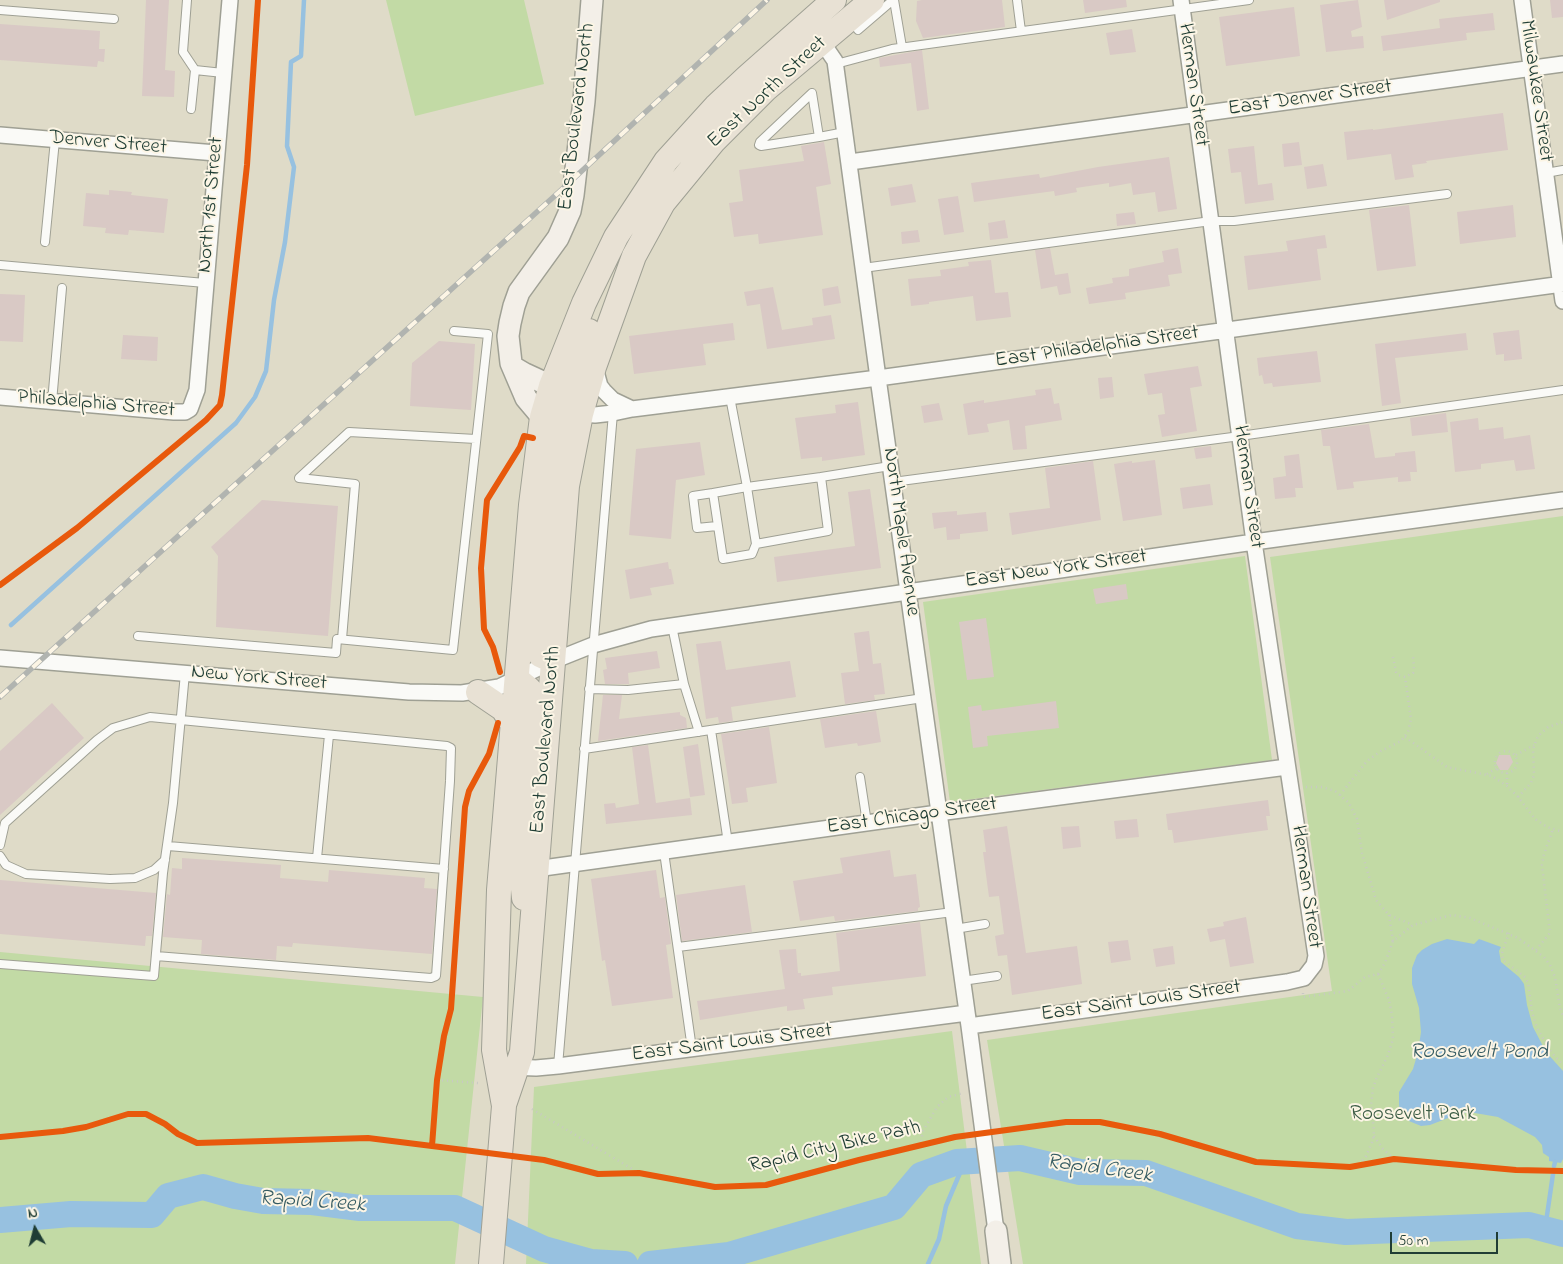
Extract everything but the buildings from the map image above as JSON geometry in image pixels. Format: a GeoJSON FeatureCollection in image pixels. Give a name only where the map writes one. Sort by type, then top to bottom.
{"type":"FeatureCollection","features":[{"type":"Feature","properties":{"kind":"main road","name":"East North Street"},"geometry":{"type":"LineString","coordinates":[[550,386],[584,303],[616,237],[666,161],[716,106],[834,0]]}},
{"type":"Feature","properties":{"kind":"main road"},"geometry":{"type":"LineString","coordinates":[[822,42],[816,33],[818,27],[845,0]]}},
{"type":"Feature","properties":{"kind":"main road","name":"East North Street"},"geometry":{"type":"LineString","coordinates":[[581,414],[594,367],[634,256],[663,204],[714,141],[766,89],[872,0]]}},
{"type":"Feature","properties":{"kind":"main road"},"geometry":{"type":"LineString","coordinates":[[581,414],[576,410],[573,402],[572,380],[601,296],[616,237]]}},
{"type":"Feature","properties":{"kind":"main road"},"geometry":{"type":"LineString","coordinates":[[550,386],[563,400],[563,413],[543,542],[557,613]]}},
{"type":"Feature","properties":{"kind":"main road","name":"East Boulevard North"},"geometry":{"type":"LineString","coordinates":[[491,1264],[507,1067],[511,1063],[505,1039],[507,982],[498,930],[499,890],[531,505],[542,417],[550,386]]}},
{"type":"Feature","properties":{"kind":"main road","name":"East Boulevard North"},"geometry":{"type":"LineString","coordinates":[[507,1067],[522,1052],[568,486],[581,414]]}},
{"type":"Feature","properties":{"kind":"main road"},"geometry":{"type":"LineString","coordinates":[[527,554],[540,612],[537,649],[545,659],[553,661]]}},
{"type":"Feature","properties":{"kind":"main road"},"geometry":{"type":"LineString","coordinates":[[516,679],[529,689],[532,696],[519,854],[530,946]]}},
{"type":"Feature","properties":{"kind":"main road"},"geometry":{"type":"LineString","coordinates":[[478,692],[503,709],[513,725]]}},
{"type":"Feature","properties":{"kind":"street","name":"North 1st Street"},"geometry":{"type":"LineString","coordinates":[[190,409],[195,399],[196,390],[230,0]]}},
{"type":"Feature","properties":{"kind":"street","name":"East Boulevard North"},"geometry":{"type":"LineString","coordinates":[[542,417],[526,398],[510,358],[508,336],[519,292],[558,238],[570,211],[584,101],[592,0]]}},
{"type":"Feature","properties":{"kind":"street","name":"Milwaukee Street"},"geometry":{"type":"LineString","coordinates":[[1522,0],[1563,301]]}},
{"type":"Feature","properties":{"kind":"street","name":"Herman Street"},"geometry":{"type":"LineString","coordinates":[[1181,5],[1254,542],[1316,956],[1314,965],[1304,976]]}},
{"type":"Feature","properties":{"kind":"street","name":"North Maple Avenue"},"geometry":{"type":"LineString","coordinates":[[822,42],[836,64],[996,1231]]}},
{"type":"Feature","properties":{"kind":"street","name":"East Denver Street"},"geometry":{"type":"LineString","coordinates":[[850,162],[1563,64]]}},
{"type":"Feature","properties":{"kind":"street","name":"Denver Street"},"geometry":{"type":"LineString","coordinates":[[0,135],[216,153]]}},
{"type":"Feature","properties":{"kind":"street","name":"East Philadelphia Street"},"geometry":{"type":"LineString","coordinates":[[581,414],[613,413],[878,378],[1562,284]]}},
{"type":"Feature","properties":{"kind":"street"},"geometry":{"type":"LineString","coordinates":[[513,367],[550,386]]}},
{"type":"Feature","properties":{"kind":"street"},"geometry":{"type":"LineString","coordinates":[[594,367],[604,391],[613,400],[632,409]]}},
{"type":"Feature","properties":{"kind":"street","name":"Philadelphia Street"},"geometry":{"type":"LineString","coordinates":[[0,397],[174,412],[185,412],[190,409]]}},
{"type":"Feature","properties":{"kind":"street","name":"East New York Street"},"geometry":{"type":"LineString","coordinates":[[516,679],[553,661],[593,645],[651,629],[1254,542],[1563,500]]}},
{"type":"Feature","properties":{"kind":"street","name":"New York Street"},"geometry":{"type":"LineString","coordinates":[[0,658],[409,692],[478,692],[499,687],[516,679]]}},
{"type":"Feature","properties":{"kind":"street","name":"East Chicago Street"},"geometry":{"type":"LineString","coordinates":[[536,869],[1287,767]]}},
{"type":"Feature","properties":{"kind":"street","name":"East Saint Louis Street"},"geometry":{"type":"LineString","coordinates":[[507,1067],[558,1066],[692,1049],[968,1020],[1304,976]]}},
{"type":"Feature","properties":{"kind":"street"},"geometry":{"type":"LineString","coordinates":[[996,1231],[1000,1264]]}},
{"type":"Feature","properties":{"kind":"lane"},"geometry":{"type":"LineString","coordinates":[[188,0],[183,52],[195,70],[191,109]]}},
{"type":"Feature","properties":{"kind":"lane"},"geometry":{"type":"LineString","coordinates":[[858,30],[894,0]]}},
{"type":"Feature","properties":{"kind":"lane"},"geometry":{"type":"LineString","coordinates":[[894,0],[902,47]]}},
{"type":"Feature","properties":{"kind":"lane"},"geometry":{"type":"LineString","coordinates":[[1017,0],[1021,31]]}},
{"type":"Feature","properties":{"kind":"lane"},"geometry":{"type":"LineString","coordinates":[[836,64],[902,47],[1021,31],[1181,5],[1249,0]]}},
{"type":"Feature","properties":{"kind":"lane"},"geometry":{"type":"LineString","coordinates":[[0,10],[114,19]]}},
{"type":"Feature","properties":{"kind":"lane"},"geometry":{"type":"LineString","coordinates":[[195,70],[223,73]]}},
{"type":"Feature","properties":{"kind":"lane"},"geometry":{"type":"LineString","coordinates":[[819,137],[812,93],[759,145],[762,146],[819,137],[845,132]]}},
{"type":"Feature","properties":{"kind":"lane"},"geometry":{"type":"LineString","coordinates":[[45,242],[55,140]]}},
{"type":"Feature","properties":{"kind":"lane"},"geometry":{"type":"LineString","coordinates":[[1546,172],[1563,170]]}},
{"type":"Feature","properties":{"kind":"lane"},"geometry":{"type":"LineString","coordinates":[[863,268],[1211,221],[1234,222],[1447,194]]}},
{"type":"Feature","properties":{"kind":"lane"},"geometry":{"type":"LineString","coordinates":[[0,266],[205,283]]}},
{"type":"Feature","properties":{"kind":"lane"},"geometry":{"type":"LineString","coordinates":[[52,402],[62,288]]}},
{"type":"Feature","properties":{"kind":"lane"},"geometry":{"type":"LineString","coordinates":[[138,636],[336,653],[337,639],[453,650],[488,334],[454,331]]}},
{"type":"Feature","properties":{"kind":"lane"},"geometry":{"type":"LineString","coordinates":[[892,482],[1240,436],[1563,390]]}},
{"type":"Feature","properties":{"kind":"lane"},"geometry":{"type":"LineString","coordinates":[[713,493],[723,559],[752,554],[756,544],[730,397]]}},
{"type":"Feature","properties":{"kind":"lane"},"geometry":{"type":"LineString","coordinates":[[558,1066],[613,413]]}},
{"type":"Feature","properties":{"kind":"lane"},"geometry":{"type":"LineString","coordinates":[[342,640],[355,484],[299,478],[349,432],[476,440]]}},
{"type":"Feature","properties":{"kind":"lane"},"geometry":{"type":"LineString","coordinates":[[717,526],[697,528],[693,496],[890,466]]}},
{"type":"Feature","properties":{"kind":"lane"},"geometry":{"type":"LineString","coordinates":[[756,544],[828,531],[821,477]]}},
{"type":"Feature","properties":{"kind":"lane"},"geometry":{"type":"LineString","coordinates":[[672,626],[684,684],[699,732]]}},
{"type":"Feature","properties":{"kind":"lane"},"geometry":{"type":"LineString","coordinates":[[0,964],[154,976],[185,673]]}},
{"type":"Feature","properties":{"kind":"lane"},"geometry":{"type":"LineString","coordinates":[[589,689],[628,690],[684,684]]}},
{"type":"Feature","properties":{"kind":"lane"},"geometry":{"type":"LineString","coordinates":[[584,749],[923,698]]}},
{"type":"Feature","properties":{"kind":"lane"},"geometry":{"type":"LineString","coordinates":[[0,845],[5,823],[97,740],[113,728],[150,717],[447,746],[451,748],[438,970],[436,976],[431,978],[156,956]]}},
{"type":"Feature","properties":{"kind":"lane"},"geometry":{"type":"LineString","coordinates":[[711,730],[728,843]]}},
{"type":"Feature","properties":{"kind":"lane"},"geometry":{"type":"LineString","coordinates":[[317,858],[329,735]]}},
{"type":"Feature","properties":{"kind":"lane"},"geometry":{"type":"LineString","coordinates":[[860,777],[867,823]]}},
{"type":"Feature","properties":{"kind":"lane"},"geometry":{"type":"LineString","coordinates":[[168,846],[444,869]]}},
{"type":"Feature","properties":{"kind":"lane"},"geometry":{"type":"LineString","coordinates":[[664,852],[692,1049]]}},
{"type":"Feature","properties":{"kind":"lane"},"geometry":{"type":"LineString","coordinates":[[0,856],[6,865],[26,874],[110,879],[135,878],[154,870],[165,860]]}},
{"type":"Feature","properties":{"kind":"lane"},"geometry":{"type":"LineString","coordinates":[[678,947],[953,912]]}},
{"type":"Feature","properties":{"kind":"lane"},"geometry":{"type":"LineString","coordinates":[[955,929],[985,924]]}},
{"type":"Feature","properties":{"kind":"lane"},"geometry":{"type":"LineString","coordinates":[[962,981],[996,976]]}},
{"type":"Feature","properties":{"kind":"path"},"geometry":{"type":"LineString","coordinates":[[1393,657],[1396,672],[1398,675],[1406,677],[1414,670],[1413,654]]}},
{"type":"Feature","properties":{"kind":"path"},"geometry":{"type":"LineString","coordinates":[[1340,795],[1367,760],[1380,751],[1397,744],[1405,737],[1410,728],[1411,719],[1406,677]]}},
{"type":"Feature","properties":{"kind":"path"},"geometry":{"type":"LineString","coordinates":[[1516,756],[1534,745],[1544,730],[1553,724],[1563,722]]}},
{"type":"Feature","properties":{"kind":"path"},"geometry":{"type":"LineString","coordinates":[[1405,737],[1447,767],[1487,774],[1507,786],[1535,819],[1563,832]]}},
{"type":"Feature","properties":{"kind":"path"},"geometry":{"type":"LineString","coordinates":[[1518,797],[1531,783],[1534,775],[1534,745]]}},
{"type":"Feature","properties":{"kind":"path"},"geometry":{"type":"LineString","coordinates":[[1510,751],[1516,756],[1517,766],[1512,771],[1507,773],[1497,768],[1496,760],[1501,752],[1510,751]]}},
{"type":"Feature","properties":{"kind":"path"},"geometry":{"type":"LineString","coordinates":[[1487,774],[1497,768]]}},
{"type":"Feature","properties":{"kind":"path"},"geometry":{"type":"LineString","coordinates":[[1507,773],[1507,786]]}},
{"type":"Feature","properties":{"kind":"path"},"geometry":{"type":"LineString","coordinates":[[1291,788],[1322,787],[1340,795],[1349,803],[1355,814],[1362,853],[1376,900],[1389,915],[1413,925]]}},
{"type":"Feature","properties":{"kind":"path"},"geometry":{"type":"LineString","coordinates":[[1536,950],[1550,933],[1542,865],[1553,829]]}},
{"type":"Feature","properties":{"kind":"path"},"geometry":{"type":"LineString","coordinates":[[1304,976],[1303,997],[1348,991],[1365,977],[1378,974],[1385,963],[1393,940],[1389,915]]}},
{"type":"Feature","properties":{"kind":"path"},"geometry":{"type":"LineString","coordinates":[[1393,940],[1413,925],[1448,916],[1474,919],[1509,933],[1536,950],[1547,961],[1554,973],[1563,1016]]}},
{"type":"Feature","properties":{"kind":"path"},"geometry":{"type":"LineString","coordinates":[[1509,933],[1502,953],[1503,960],[1525,977],[1528,983],[1532,1012],[1537,1028],[1551,1052],[1563,1065]]}},
{"type":"Feature","properties":{"kind":"path"},"geometry":{"type":"LineString","coordinates":[[1359,1165],[1369,1151],[1374,1136],[1371,1105],[1373,1088],[1388,1055],[1393,1034],[1391,1005],[1378,974]]}},
{"type":"Feature","properties":{"kind":"path"},"geometry":{"type":"LineString","coordinates":[[437,1090],[439,1071]]}},
{"type":"Feature","properties":{"kind":"path"},"geometry":{"type":"LineString","coordinates":[[437,1080],[478,1083]]}},
{"type":"Feature","properties":{"kind":"path"},"geometry":{"type":"LineString","coordinates":[[917,1147],[936,1107],[948,1097],[963,1093]]}},
{"type":"Feature","properties":{"kind":"path"},"geometry":{"type":"LineString","coordinates":[[532,1109],[639,1173]]}},
{"type":"Feature","properties":{"kind":"path"},"geometry":{"type":"LineString","coordinates":[[1374,1136],[1386,1153],[1394,1159]]}},
{"type":"Feature","properties":{"kind":"path"},"geometry":{"type":"LineString","coordinates":[[1385,1160],[1403,1160]]}},
{"type":"Feature","properties":{"kind":"path"},"geometry":{"type":"LineString","coordinates":[[1350,1167],[1368,1164]]}},
{"type":"Feature","properties":{"kind":"path"},"geometry":{"type":"LineString","coordinates":[[622,1173],[648,1174]]}},
{"type":"Feature","properties":{"kind":"green space"},"geometry":{"type":"Polygon","coordinates":[[[386,0],[524,0],[544,84],[415,116],[386,0]]]}},
{"type":"Feature","properties":{"kind":"green space","name":"Roosevelt Park"},"geometry":{"type":"Polygon","coordinates":[[[1563,516],[1563,1264],[1023,1264],[987,1040],[1332,991],[1270,557],[1563,516]]]}},
{"type":"Feature","properties":{"kind":"green space"},"geometry":{"type":"Polygon","coordinates":[[[1245,556],[1272,760],[950,802],[923,602],[1245,556]]]}},
{"type":"Feature","properties":{"kind":"green space"},"geometry":{"type":"Polygon","coordinates":[[[0,952],[483,997],[455,1264],[0,1264],[0,952]]]}},
{"type":"Feature","properties":{"kind":"green space"},"geometry":{"type":"Polygon","coordinates":[[[952,1031],[981,1264],[526,1264],[534,1087],[952,1031]]]}},
{"type":"Feature","properties":{"kind":"water","name":"Roosevelt Pond"},"geometry":{"type":"Polygon","coordinates":[[[1447,939],[1474,944],[1479,939],[1501,947],[1499,951],[1501,962],[1519,977],[1524,984],[1533,1027],[1546,1052],[1563,1071],[1563,1159],[1561,1163],[1549,1161],[1549,1157],[1543,1153],[1542,1145],[1535,1137],[1498,1117],[1469,1112],[1430,1125],[1421,1126],[1409,1121],[1400,1110],[1399,1092],[1413,1069],[1421,1032],[1419,1008],[1412,984],[1412,968],[1417,955],[1422,950],[1447,939]]]}},
{"type":"Feature","properties":{"kind":"waterway"},"geometry":{"type":"LineString","coordinates":[[11,625],[236,423],[255,397],[266,371],[274,300],[285,242],[294,167],[287,146],[291,62],[301,56],[304,0]]}},
{"type":"Feature","properties":{"kind":"waterway","name":"Rapid Creek"},"geometry":{"type":"LineString","coordinates":[[650,1264],[729,1255],[894,1207],[921,1175],[957,1162],[1020,1158],[1080,1172],[1146,1173],[1297,1226],[1346,1232],[1529,1225],[1563,1234]]}},
{"type":"Feature","properties":{"kind":"waterway"},"geometry":{"type":"LineString","coordinates":[[928,1264],[939,1239],[946,1206],[965,1161]]}},
{"type":"Feature","properties":{"kind":"waterway"},"geometry":{"type":"LineString","coordinates":[[1554,1166],[1555,1162]]}},
{"type":"Feature","properties":{"kind":"waterway"},"geometry":{"type":"LineString","coordinates":[[1545,1229],[1553,1174]]}},
{"type":"Feature","properties":{"kind":"waterway","name":"Rapid Creek"},"geometry":{"type":"LineString","coordinates":[[0,1220],[71,1214],[152,1215],[168,1196],[203,1187],[263,1201],[312,1202],[360,1208],[455,1208],[544,1249],[591,1262],[625,1264]]}},
{"type":"Feature","properties":{"kind":"railway"},"geometry":{"type":"LineString","coordinates":[[0,697],[559,192],[767,0]]}},
{"type":"Feature","properties":{"kind":"cycle path"},"geometry":{"type":"LineString","coordinates":[[0,585],[77,528],[206,420],[220,405],[247,165],[258,0]]}},
{"type":"Feature","properties":{"kind":"cycle path"},"geometry":{"type":"LineString","coordinates":[[500,672],[493,647],[484,629],[481,568],[487,500],[520,447],[524,436],[533,438]]}},
{"type":"Feature","properties":{"kind":"cycle path"},"geometry":{"type":"LineString","coordinates":[[432,1146],[437,1080],[444,1036],[451,1009],[465,807],[469,791],[489,754],[498,723]]}},
{"type":"Feature","properties":{"kind":"cycle path","name":"Rapid City Bike Path"},"geometry":{"type":"LineString","coordinates":[[0,1137],[63,1131],[86,1127],[128,1114],[146,1114],[165,1124],[178,1134],[197,1143],[368,1138],[544,1160],[598,1174],[639,1173],[715,1187],[766,1185],[955,1137],[1066,1122],[1100,1122],[1160,1134],[1256,1162],[1350,1167],[1394,1159],[1516,1170],[1563,1171]]}}]}
